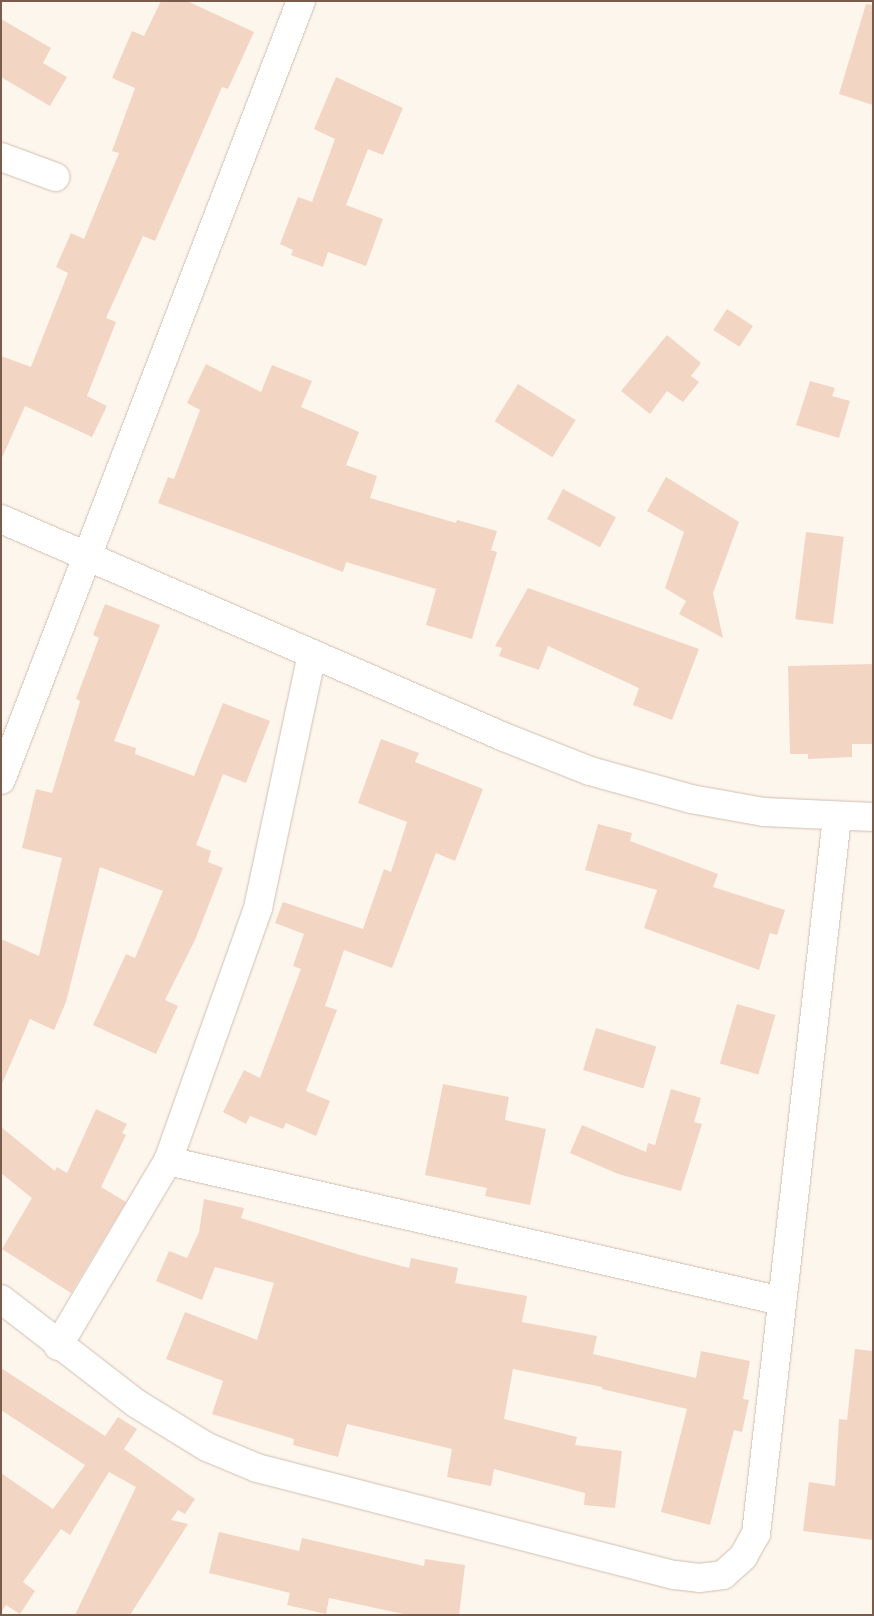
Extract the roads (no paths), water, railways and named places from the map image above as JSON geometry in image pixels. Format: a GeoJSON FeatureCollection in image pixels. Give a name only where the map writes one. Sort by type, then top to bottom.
{"type":"FeatureCollection","features":[{"type":"Feature","properties":{"kind":"street"},"geometry":{"type":"LineString","coordinates":[[1,780],[90,555],[301,1]]}},
{"type":"Feature","properties":{"kind":"street"},"geometry":{"type":"LineString","coordinates":[[1,157],[55,176]]}},
{"type":"Feature","properties":{"kind":"street"},"geometry":{"type":"LineString","coordinates":[[1,519],[90,555],[312,654],[590,771],[691,799],[764,812],[837,817],[873,817]]}},
{"type":"Feature","properties":{"kind":"street"},"geometry":{"type":"LineString","coordinates":[[58,1346],[168,1161],[258,908],[312,654]]}},
{"type":"Feature","properties":{"kind":"street"},"geometry":{"type":"LineString","coordinates":[[1,1299],[58,1346],[137,1404],[207,1447],[257,1468],[532,1540],[699,1578],[723,1574],[743,1557],[756,1534],[837,817]]}},
{"type":"Feature","properties":{"kind":"street"},"geometry":{"type":"LineString","coordinates":[[168,1161],[781,1300]]}}]}
